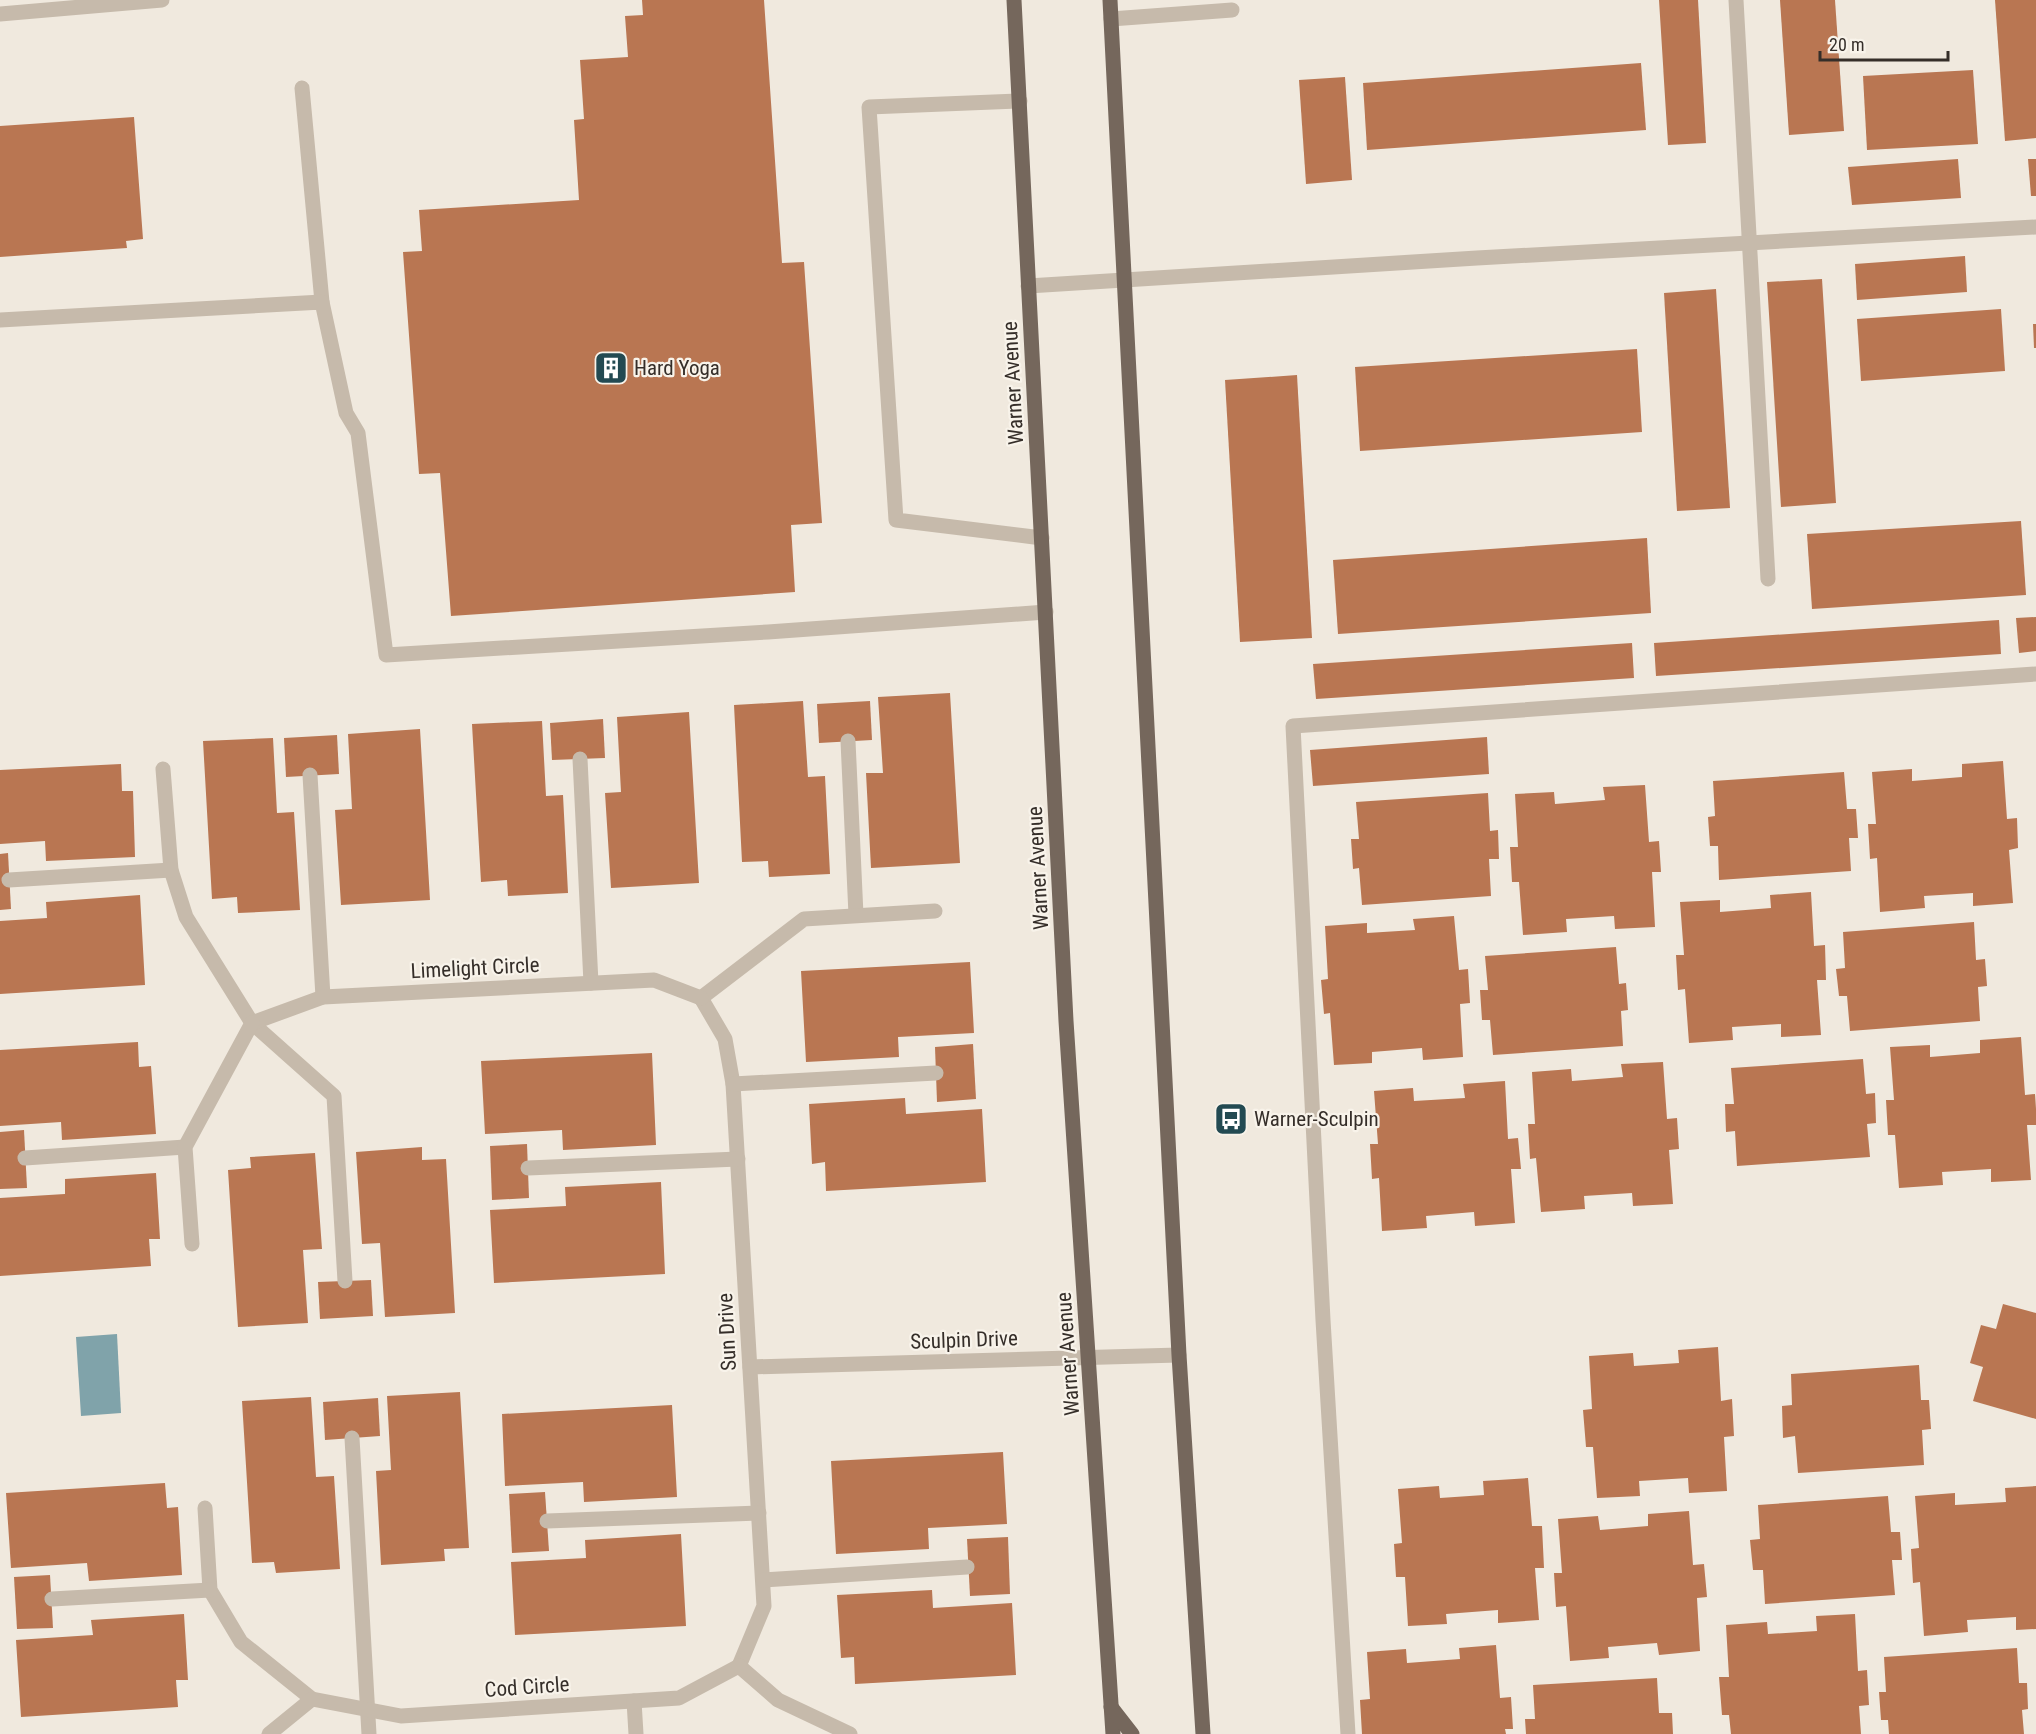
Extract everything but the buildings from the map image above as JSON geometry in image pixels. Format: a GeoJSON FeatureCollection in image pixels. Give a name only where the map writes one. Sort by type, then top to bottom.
{"type":"FeatureCollection","features":[{"type":"Feature","properties":{"kind":"main road","name":"Warner Avenue"},"geometry":{"type":"LineString","coordinates":[[1014,0],[1066,1021],[1113,1734]]}},
{"type":"Feature","properties":{"kind":"main road"},"geometry":{"type":"LineString","coordinates":[[1110,0],[1179,1355],[1203,1734]]}},
{"type":"Feature","properties":{"kind":"main road"},"geometry":{"type":"LineString","coordinates":[[1111,1707],[1132,1734]]}},
{"type":"Feature","properties":{"kind":"street"},"geometry":{"type":"LineString","coordinates":[[0,14],[162,0]]}},
{"type":"Feature","properties":{"kind":"street"},"geometry":{"type":"LineString","coordinates":[[1736,0],[1768,579]]}},
{"type":"Feature","properties":{"kind":"street"},"geometry":{"type":"LineString","coordinates":[[1111,19],[1232,10]]}},
{"type":"Feature","properties":{"kind":"street"},"geometry":{"type":"LineString","coordinates":[[303,88],[322,302],[346,413],[358,433],[386,655],[779,632],[1046,612]]}},
{"type":"Feature","properties":{"kind":"street"},"geometry":{"type":"LineString","coordinates":[[1020,101],[869,107],[896,520],[1042,538]]}},
{"type":"Feature","properties":{"kind":"street"},"geometry":{"type":"LineString","coordinates":[[1028,286],[1124,278],[2036,227]]}},
{"type":"Feature","properties":{"kind":"street"},"geometry":{"type":"LineString","coordinates":[[0,320],[322,302]]}},
{"type":"Feature","properties":{"kind":"street"},"geometry":{"type":"LineString","coordinates":[[1348,1734],[1323,1320],[1293,726],[2036,674]]}},
{"type":"Feature","properties":{"kind":"street"},"geometry":{"type":"LineString","coordinates":[[848,741],[856,915]]}},
{"type":"Feature","properties":{"kind":"street"},"geometry":{"type":"LineString","coordinates":[[580,759],[591,983]]}},
{"type":"Feature","properties":{"kind":"street"},"geometry":{"type":"LineString","coordinates":[[163,770],[171,870],[186,917],[252,1023],[334,1096],[345,1281]]}},
{"type":"Feature","properties":{"kind":"street"},"geometry":{"type":"LineString","coordinates":[[310,775],[323,997]]}},
{"type":"Feature","properties":{"kind":"street"},"geometry":{"type":"LineString","coordinates":[[9,880],[171,870]]}},
{"type":"Feature","properties":{"kind":"street"},"geometry":{"type":"LineString","coordinates":[[700,998],[804,919],[935,911]]}},
{"type":"Feature","properties":{"kind":"street","name":"Limelight Circle"},"geometry":{"type":"LineString","coordinates":[[252,1023],[323,997],[654,980],[700,998]]}},
{"type":"Feature","properties":{"kind":"street","name":"Sun Drive"},"geometry":{"type":"LineString","coordinates":[[700,998],[725,1039],[733,1084],[763,1580],[764,1606],[739,1666]]}},
{"type":"Feature","properties":{"kind":"street"},"geometry":{"type":"LineString","coordinates":[[192,1244],[185,1148],[252,1023]]}},
{"type":"Feature","properties":{"kind":"street"},"geometry":{"type":"LineString","coordinates":[[733,1084],[936,1073]]}},
{"type":"Feature","properties":{"kind":"street"},"geometry":{"type":"LineString","coordinates":[[25,1158],[185,1148]]}},
{"type":"Feature","properties":{"kind":"street"},"geometry":{"type":"LineString","coordinates":[[528,1168],[738,1159]]}},
{"type":"Feature","properties":{"kind":"street","name":"Sculpin Drive"},"geometry":{"type":"LineString","coordinates":[[750,1367],[1179,1355]]}},
{"type":"Feature","properties":{"kind":"street"},"geometry":{"type":"LineString","coordinates":[[352,1438],[369,1734]]}},
{"type":"Feature","properties":{"kind":"street"},"geometry":{"type":"LineString","coordinates":[[205,1508],[210,1590],[241,1642],[312,1699],[268,1734]]}},
{"type":"Feature","properties":{"kind":"street"},"geometry":{"type":"LineString","coordinates":[[548,1521],[759,1513]]}},
{"type":"Feature","properties":{"kind":"street"},"geometry":{"type":"LineString","coordinates":[[763,1580],[968,1567]]}},
{"type":"Feature","properties":{"kind":"street"},"geometry":{"type":"LineString","coordinates":[[52,1599],[210,1590]]}},
{"type":"Feature","properties":{"kind":"street"},"geometry":{"type":"LineString","coordinates":[[739,1666],[778,1700],[850,1734]]}},
{"type":"Feature","properties":{"kind":"street","name":"Cod Circle"},"geometry":{"type":"LineString","coordinates":[[312,1699],[400,1716],[679,1698],[739,1666]]}},
{"type":"Feature","properties":{"kind":"street"},"geometry":{"type":"LineString","coordinates":[[634,1701],[636,1734]]}},
{"type":"Feature","properties":{"kind":"water"},"geometry":{"type":"Polygon","coordinates":[[[117,1334],[121,1413],[81,1416],[76,1337],[117,1334]]]}},
{"type":"Feature","properties":{"kind":"place","name":"Hard Yoga"},"geometry":{"type":"Point","coordinates":[611,368]}},
{"type":"Feature","properties":{"kind":"place","name":"Warner-Sculpin"},"geometry":{"type":"Point","coordinates":[1231,1119]}}]}
